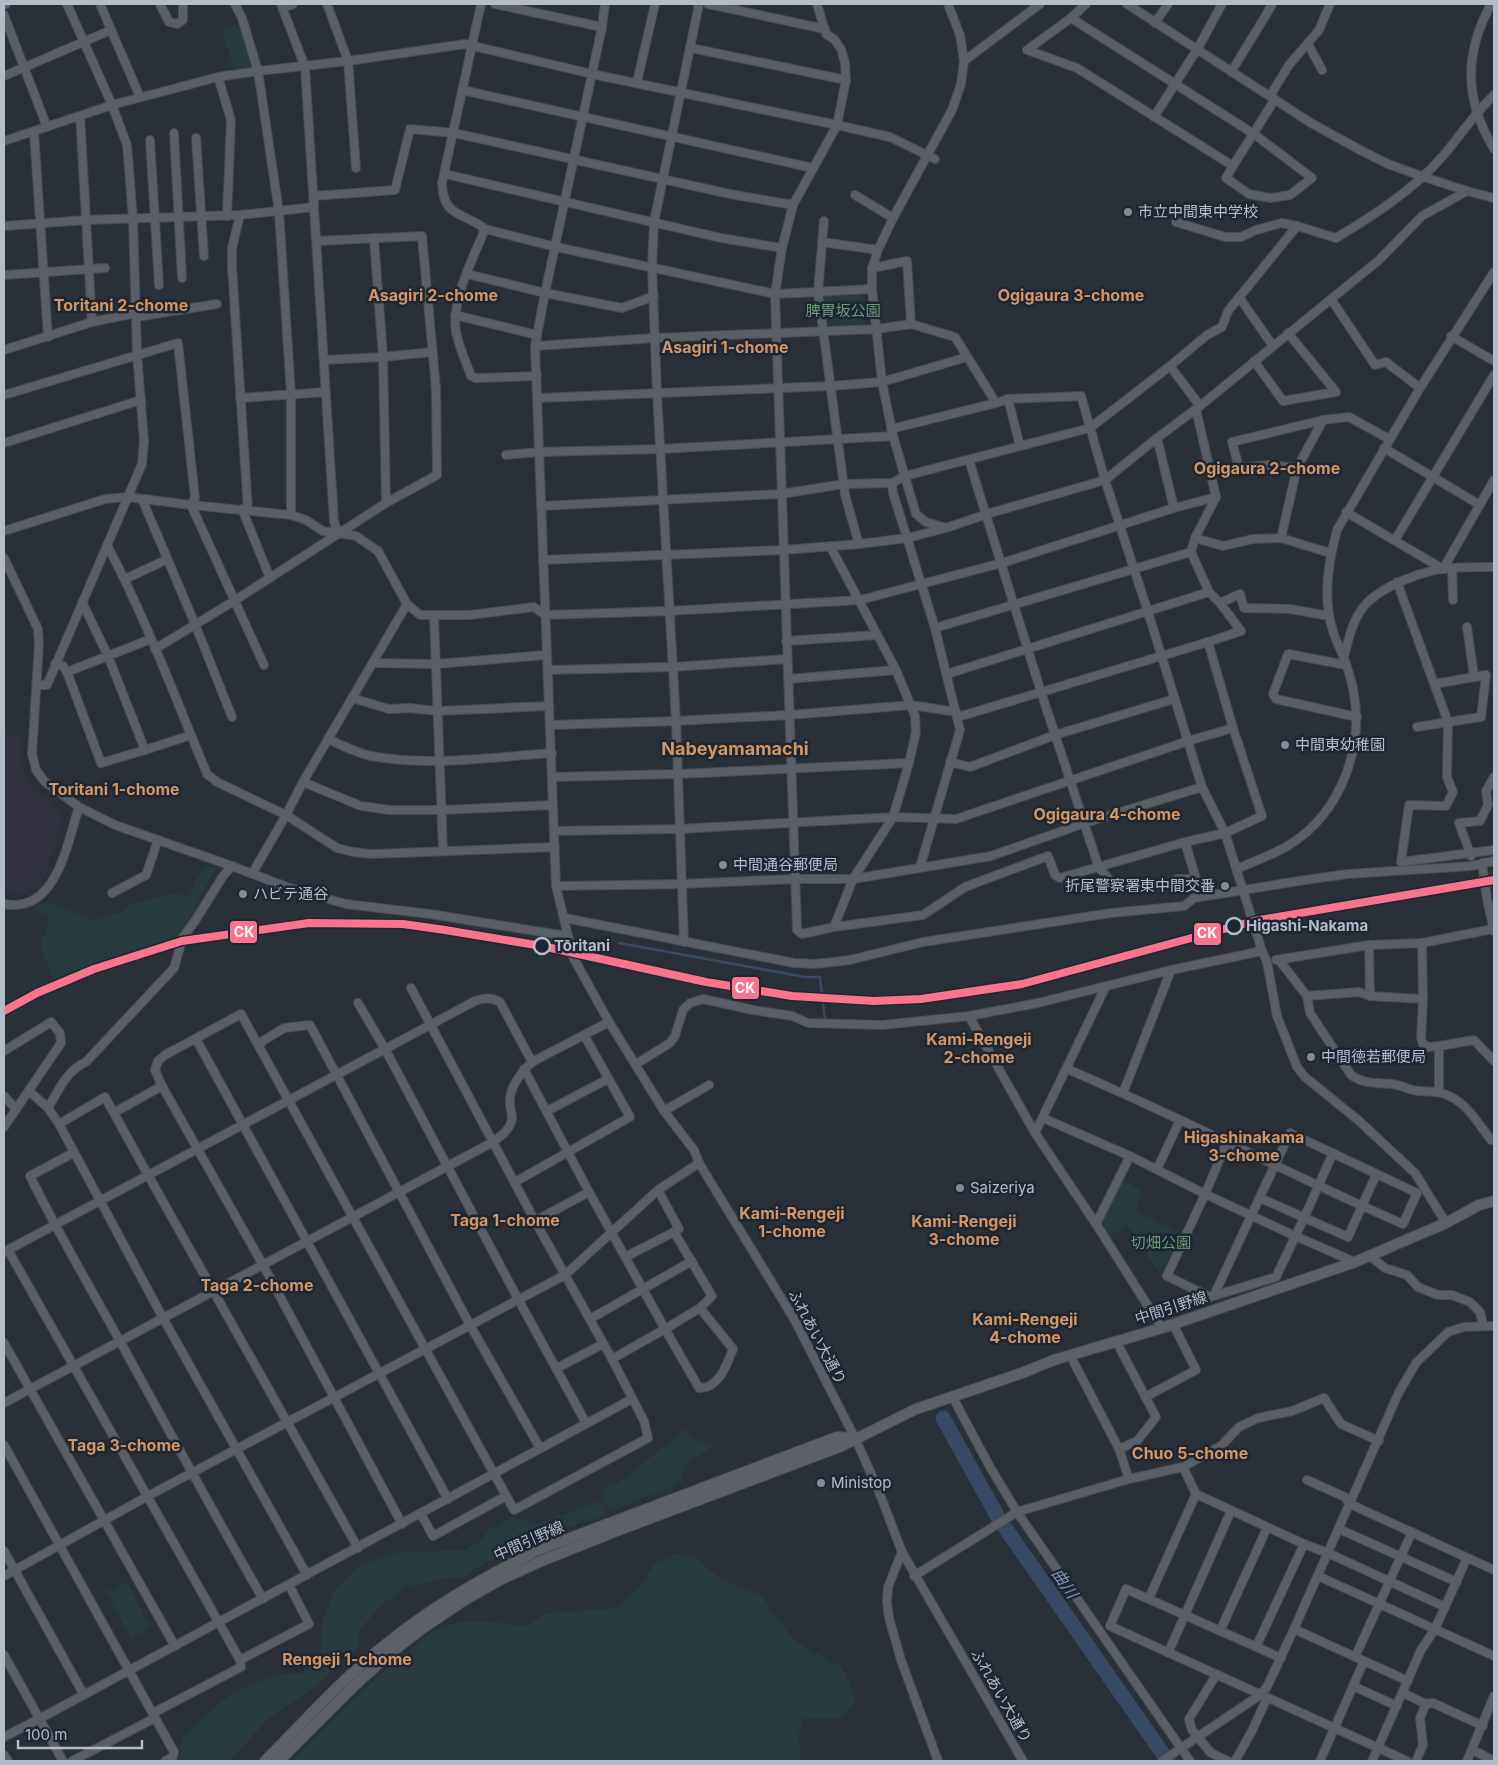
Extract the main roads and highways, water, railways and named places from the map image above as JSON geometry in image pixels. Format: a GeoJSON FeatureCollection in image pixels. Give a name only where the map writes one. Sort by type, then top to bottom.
{"type":"FeatureCollection","features":[{"type":"Feature","properties":{"kind":"main road","name":"中間引野線"},"geometry":{"type":"LineString","coordinates":[[279,1761],[354,1686],[388,1655],[423,1628],[463,1601],[500,1580],[539,1562],[842,1446],[916,1409],[1070,1355],[1162,1328],[1355,1262],[1446,1223],[1479,1205],[1494,1201]]}},
{"type":"Feature","properties":{"kind":"main road","name":"中間引野線"},"geometry":{"type":"LineString","coordinates":[[265,1761],[384,1645],[461,1591],[498,1570],[536,1551],[828,1440],[837,1437],[855,1438]]}},
{"type":"Feature","properties":{"kind":"waterway"},"geometry":{"type":"LineString","coordinates":[[619,943],[805,977],[820,977],[825,1020]]}},
{"type":"Feature","properties":{"kind":"waterway","name":"曲川"},"geometry":{"type":"LineString","coordinates":[[943,1418],[999,1519],[1168,1761]]}},
{"type":"Feature","properties":{"kind":"place","name":"市立中間東中学校"},"geometry":{"type":"Point","coordinates":[1128,212]}},
{"type":"Feature","properties":{"kind":"place","name":"中間東幼稚園"},"geometry":{"type":"Point","coordinates":[1285,745]}},
{"type":"Feature","properties":{"kind":"place","name":"中間通谷郵便局"},"geometry":{"type":"Point","coordinates":[723,865]}},
{"type":"Feature","properties":{"kind":"place","name":"折尾警察署東中間交番"},"geometry":{"type":"Point","coordinates":[1225,886]}},
{"type":"Feature","properties":{"kind":"place","name":"ハビテ通谷"},"geometry":{"type":"Point","coordinates":[243,894]}},
{"type":"Feature","properties":{"kind":"place","name":"Higashi-Nakama"},"geometry":{"type":"Point","coordinates":[1234,926]}},
{"type":"Feature","properties":{"kind":"place","name":"Tōritani"},"geometry":{"type":"Point","coordinates":[542,946]}},
{"type":"Feature","properties":{"kind":"place","name":"中間徳若郵便局"},"geometry":{"type":"Point","coordinates":[1311,1057]}},
{"type":"Feature","properties":{"kind":"place","name":"Saizeriya"},"geometry":{"type":"Point","coordinates":[960,1188]}},
{"type":"Feature","properties":{"kind":"place","name":"Ministop"},"geometry":{"type":"Point","coordinates":[821,1483]}},
{"type":"Feature","properties":{"kind":"district","name":"Asagiri 2-chome"},"geometry":{"type":"Point","coordinates":[433,295]}},
{"type":"Feature","properties":{"kind":"district","name":"Ogigaura 3-chome"},"geometry":{"type":"Point","coordinates":[1071,295]}},
{"type":"Feature","properties":{"kind":"district","name":"Toritani 2-chome"},"geometry":{"type":"Point","coordinates":[121,305]}},
{"type":"Feature","properties":{"kind":"district","name":"Asagiri 1-chome"},"geometry":{"type":"Point","coordinates":[725,347]}},
{"type":"Feature","properties":{"kind":"district","name":"Ogigaura 2-chome"},"geometry":{"type":"Point","coordinates":[1267,468]}},
{"type":"Feature","properties":{"kind":"district","name":"Nabeyamamachi"},"geometry":{"type":"Point","coordinates":[735,749]}},
{"type":"Feature","properties":{"kind":"district","name":"Toritani 1-chome"},"geometry":{"type":"Point","coordinates":[114,789]}},
{"type":"Feature","properties":{"kind":"district","name":"Ogigaura 4-chome"},"geometry":{"type":"Point","coordinates":[1107,814]}},
{"type":"Feature","properties":{"kind":"district","name":"Kami-Rengeji 2-chome"},"geometry":{"type":"Point","coordinates":[979,1048]}},
{"type":"Feature","properties":{"kind":"district","name":"Higashinakama 3-chome"},"geometry":{"type":"Point","coordinates":[1244,1146]}},
{"type":"Feature","properties":{"kind":"district","name":"Taga 1-chome"},"geometry":{"type":"Point","coordinates":[505,1220]}},
{"type":"Feature","properties":{"kind":"district","name":"Kami-Rengeji 1-chome"},"geometry":{"type":"Point","coordinates":[792,1222]}},
{"type":"Feature","properties":{"kind":"district","name":"Kami-Rengeji 3-chome"},"geometry":{"type":"Point","coordinates":[964,1230]}},
{"type":"Feature","properties":{"kind":"district","name":"Taga 2-chome"},"geometry":{"type":"Point","coordinates":[257,1285]}},
{"type":"Feature","properties":{"kind":"district","name":"Kami-Rengeji 4-chome"},"geometry":{"type":"Point","coordinates":[1025,1328]}},
{"type":"Feature","properties":{"kind":"district","name":"Taga 3-chome"},"geometry":{"type":"Point","coordinates":[124,1445]}},
{"type":"Feature","properties":{"kind":"district","name":"Chuo 5-chome"},"geometry":{"type":"Point","coordinates":[1190,1453]}},
{"type":"Feature","properties":{"kind":"district","name":"Rengeji 1-chome"},"geometry":{"type":"Point","coordinates":[347,1659]}},
{"type":"Feature","properties":{"kind":"park label","name":"脾胃坂公園"},"geometry":{"type":"Point","coordinates":[843,311]}},
{"type":"Feature","properties":{"kind":"park label","name":"切畑公園"},"geometry":{"type":"Point","coordinates":[1161,1243]}}]}
